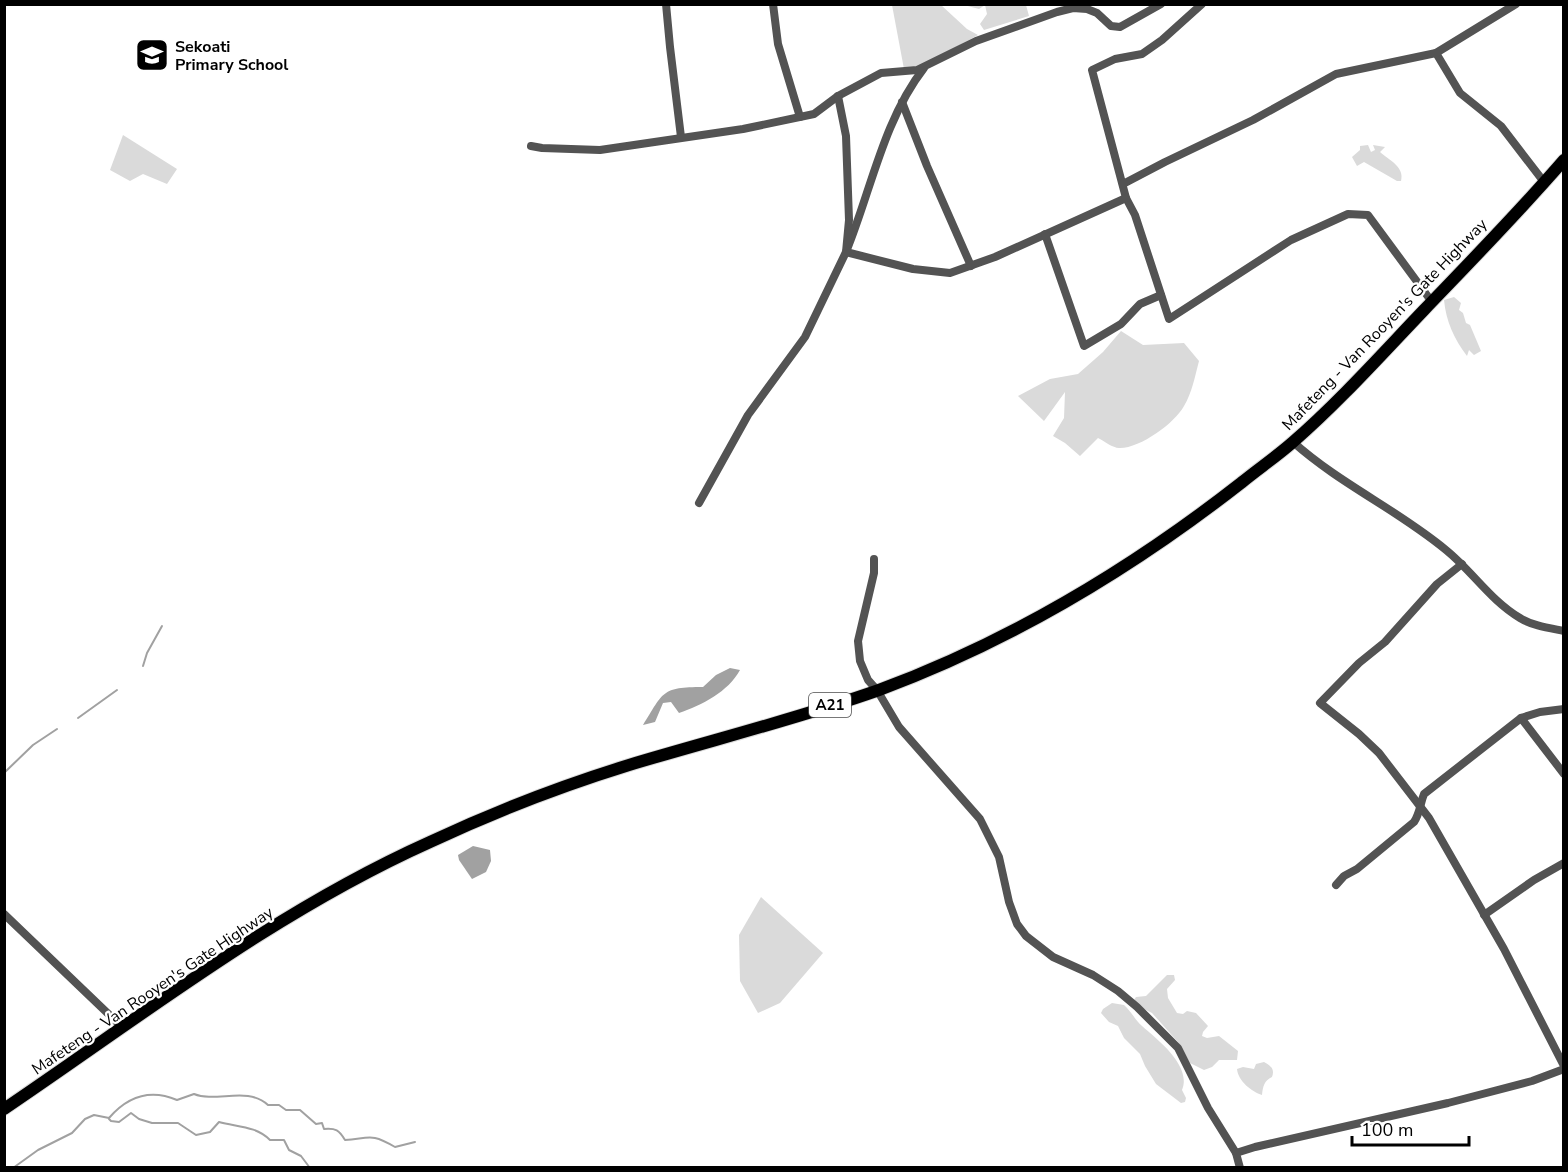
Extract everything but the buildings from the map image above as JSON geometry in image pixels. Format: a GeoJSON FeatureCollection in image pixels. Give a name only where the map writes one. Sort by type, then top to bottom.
{"type":"FeatureCollection","features":[{"type":"Feature","properties":{"kind":"main road","name":"Mafeteng - Van Rooyen's Gate Highway"},"geometry":{"type":"LineString","coordinates":[[4,1109],[228,954],[370,870],[430,841],[520,803],[595,776],[748,732],[877,690],[931,669],[1026,624],[1112,576],[1197,518],[1293,442],[1376,361],[1563,160]]}},
{"type":"Feature","properties":{"kind":"street"},"geometry":{"type":"LineString","coordinates":[[666,4],[669,47],[681,137]]}},
{"type":"Feature","properties":{"kind":"street"},"geometry":{"type":"LineString","coordinates":[[773,4],[778,44],[800,117]]}},
{"type":"Feature","properties":{"kind":"street"},"geometry":{"type":"LineString","coordinates":[[531,146],[600,150],[743,129],[814,114],[838,96],[881,73],[917,70],[976,41],[1057,12],[1073,8],[1087,9],[1097,13],[1111,26],[1120,27],[1161,4]]}},
{"type":"Feature","properties":{"kind":"street"},"geometry":{"type":"LineString","coordinates":[[1202,4],[1162,40],[1142,54],[1116,59],[1092,70],[1126,198],[1135,215],[1169,319],[1291,240],[1348,214],[1368,215],[1432,302]]}},
{"type":"Feature","properties":{"kind":"street"},"geometry":{"type":"LineString","coordinates":[[1123,184],[1253,120],[1336,74],[1436,53],[1516,4]]}},
{"type":"Feature","properties":{"kind":"street"},"geometry":{"type":"LineString","coordinates":[[1436,53],[1461,93],[1500,126],[1544,182]]}},
{"type":"Feature","properties":{"kind":"street"},"geometry":{"type":"LineString","coordinates":[[699,503],[748,415],[805,337],[861,216],[890,127],[910,87],[926,66]]}},
{"type":"Feature","properties":{"kind":"street"},"geometry":{"type":"LineString","coordinates":[[838,96],[846,136],[849,220],[846,252]]}},
{"type":"Feature","properties":{"kind":"street"},"geometry":{"type":"LineString","coordinates":[[902,102],[927,166],[972,266]]}},
{"type":"Feature","properties":{"kind":"street"},"geometry":{"type":"LineString","coordinates":[[846,252],[913,269],[950,273],[972,266],[1126,198]]}},
{"type":"Feature","properties":{"kind":"street"},"geometry":{"type":"LineString","coordinates":[[1045,234],[1083,346],[1121,324],[1140,304],[1161,295]]}},
{"type":"Feature","properties":{"kind":"street"},"geometry":{"type":"LineString","coordinates":[[1293,442],[1322,466],[1422,532],[1462,564],[1503,607],[1538,626],[1563,631]]}},
{"type":"Feature","properties":{"kind":"street"},"geometry":{"type":"LineString","coordinates":[[874,559],[874,573],[858,641],[860,661],[868,680],[877,690],[899,727],[980,819],[999,857],[1009,903],[1017,924],[1026,936],[1053,957],[1093,975],[1118,991],[1178,1048],[1208,1108],[1236,1153],[1240,1167]]}},
{"type":"Feature","properties":{"kind":"street"},"geometry":{"type":"LineString","coordinates":[[1236,1153],[1448,1103],[1532,1081],[1563,1068],[1504,949],[1420,804],[1379,753],[1320,703],[1359,663],[1385,642],[1437,584],[1462,564]]}},
{"type":"Feature","properties":{"kind":"street"},"geometry":{"type":"LineString","coordinates":[[1336,885],[1344,876],[1358,869],[1414,822],[1420,814],[1420,804],[1424,794],[1521,718],[1540,712],[1563,709]]}},
{"type":"Feature","properties":{"kind":"street"},"geometry":{"type":"LineString","coordinates":[[1521,718],[1563,774]]}},
{"type":"Feature","properties":{"kind":"street"},"geometry":{"type":"LineString","coordinates":[[1484,915],[1563,863]]}},
{"type":"Feature","properties":{"kind":"street"},"geometry":{"type":"LineString","coordinates":[[4,914],[122,1027]]}},
{"type":"Feature","properties":{"kind":"shaded area"},"geometry":{"type":"Polygon","coordinates":[[[892,5],[941,5],[967,29],[978,35],[923,65],[904,69],[892,5]]]}},
{"type":"Feature","properties":{"kind":"shaded area"},"geometry":{"type":"Polygon","coordinates":[[[964,5],[985,5],[979,9],[964,5]]]}},
{"type":"Feature","properties":{"kind":"shaded area"},"geometry":{"type":"Polygon","coordinates":[[[985,5],[1026,5],[1029,16],[984,30],[980,24],[987,14],[985,5]]]}},
{"type":"Feature","properties":{"kind":"shaded area"},"geometry":{"type":"Polygon","coordinates":[[[123,135],[177,169],[167,184],[143,174],[130,181],[110,170],[123,135]]]}},
{"type":"Feature","properties":{"kind":"shaded area"},"geometry":{"type":"Polygon","coordinates":[[[1368,145],[1371,152],[1375,150],[1373,145],[1385,147],[1380,152],[1401,172],[1401,181],[1397,181],[1364,162],[1357,166],[1352,157],[1360,150],[1360,146],[1368,145]]]}},
{"type":"Feature","properties":{"kind":"shaded area"},"geometry":{"type":"Polygon","coordinates":[[[1454,297],[1461,303],[1459,310],[1463,313],[1466,323],[1470,325],[1481,351],[1474,355],[1469,350],[1467,356],[1458,343],[1449,322],[1444,300],[1454,297]]]}},
{"type":"Feature","properties":{"kind":"shaded area"},"geometry":{"type":"Polygon","coordinates":[[[1121,331],[1143,345],[1184,343],[1199,361],[1191,390],[1187,401],[1173,420],[1146,440],[1119,448],[1098,438],[1080,456],[1053,436],[1064,418],[1065,392],[1044,421],[1018,396],[1050,379],[1078,374],[1103,352],[1121,331]]]}},
{"type":"Feature","properties":{"kind":"shaded area"},"geometry":{"type":"Polygon","coordinates":[[[730,668],[740,670],[729,685],[714,697],[679,713],[671,702],[663,703],[655,722],[643,725],[660,698],[671,690],[703,687],[716,675],[730,668]]]}},
{"type":"Feature","properties":{"kind":"shaded area"},"geometry":{"type":"Polygon","coordinates":[[[473,846],[490,850],[491,861],[486,872],[472,879],[458,855],[473,846]]]}},
{"type":"Feature","properties":{"kind":"shaded area"},"geometry":{"type":"Polygon","coordinates":[[[761,897],[823,953],[780,1003],[758,1013],[740,981],[739,935],[761,897]]]}},
{"type":"Feature","properties":{"kind":"shaded area"},"geometry":{"type":"Polygon","coordinates":[[[1167,975],[1174,975],[1175,980],[1167,989],[1168,998],[1177,1013],[1183,1014],[1187,1011],[1196,1013],[1208,1026],[1202,1036],[1207,1038],[1219,1036],[1238,1051],[1237,1060],[1219,1060],[1212,1067],[1204,1070],[1190,1063],[1178,1042],[1152,1013],[1132,1003],[1136,997],[1146,996],[1167,975]]]}},
{"type":"Feature","properties":{"kind":"shaded area"},"geometry":{"type":"Polygon","coordinates":[[[1112,1003],[1124,1005],[1140,1024],[1172,1054],[1182,1072],[1185,1102],[1181,1103],[1156,1084],[1140,1054],[1124,1038],[1118,1026],[1109,1022],[1101,1013],[1112,1003]]]}},
{"type":"Feature","properties":{"kind":"shaded area"},"geometry":{"type":"Polygon","coordinates":[[[1264,1062],[1273,1072],[1272,1077],[1264,1084],[1262,1095],[1246,1085],[1237,1069],[1243,1067],[1254,1069],[1256,1064],[1264,1062]]]}},
{"type":"Feature","properties":{"kind":"waterway"},"geometry":{"type":"LineString","coordinates":[[143,666],[147,653],[162,626]]}},
{"type":"Feature","properties":{"kind":"waterway"},"geometry":{"type":"LineString","coordinates":[[78,718],[117,690]]}},
{"type":"Feature","properties":{"kind":"waterway"},"geometry":{"type":"LineString","coordinates":[[4,773],[33,745],[57,729]]}},
{"type":"Feature","properties":{"kind":"waterway"},"geometry":{"type":"LineString","coordinates":[[13,1168],[38,1150],[72,1133],[85,1119],[94,1115],[109,1118],[124,1104],[149,1095],[177,1100],[194,1094],[212,1097],[251,1097],[260,1099],[268,1105],[279,1105],[286,1110],[300,1110],[316,1124],[322,1123],[324,1129],[337,1130],[345,1140],[375,1138],[395,1147],[415,1142]]}},
{"type":"Feature","properties":{"kind":"waterway"},"geometry":{"type":"LineString","coordinates":[[109,1119],[119,1122],[131,1113],[139,1119],[152,1123],[178,1123],[196,1135],[210,1132],[219,1122],[246,1128],[259,1132],[270,1140],[284,1140],[289,1150],[301,1156],[310,1168]]}},
{"type":"Feature","properties":{"kind":"place","name":"Sekoati Primary School"},"geometry":{"type":"Point","coordinates":[152,55]}}]}
